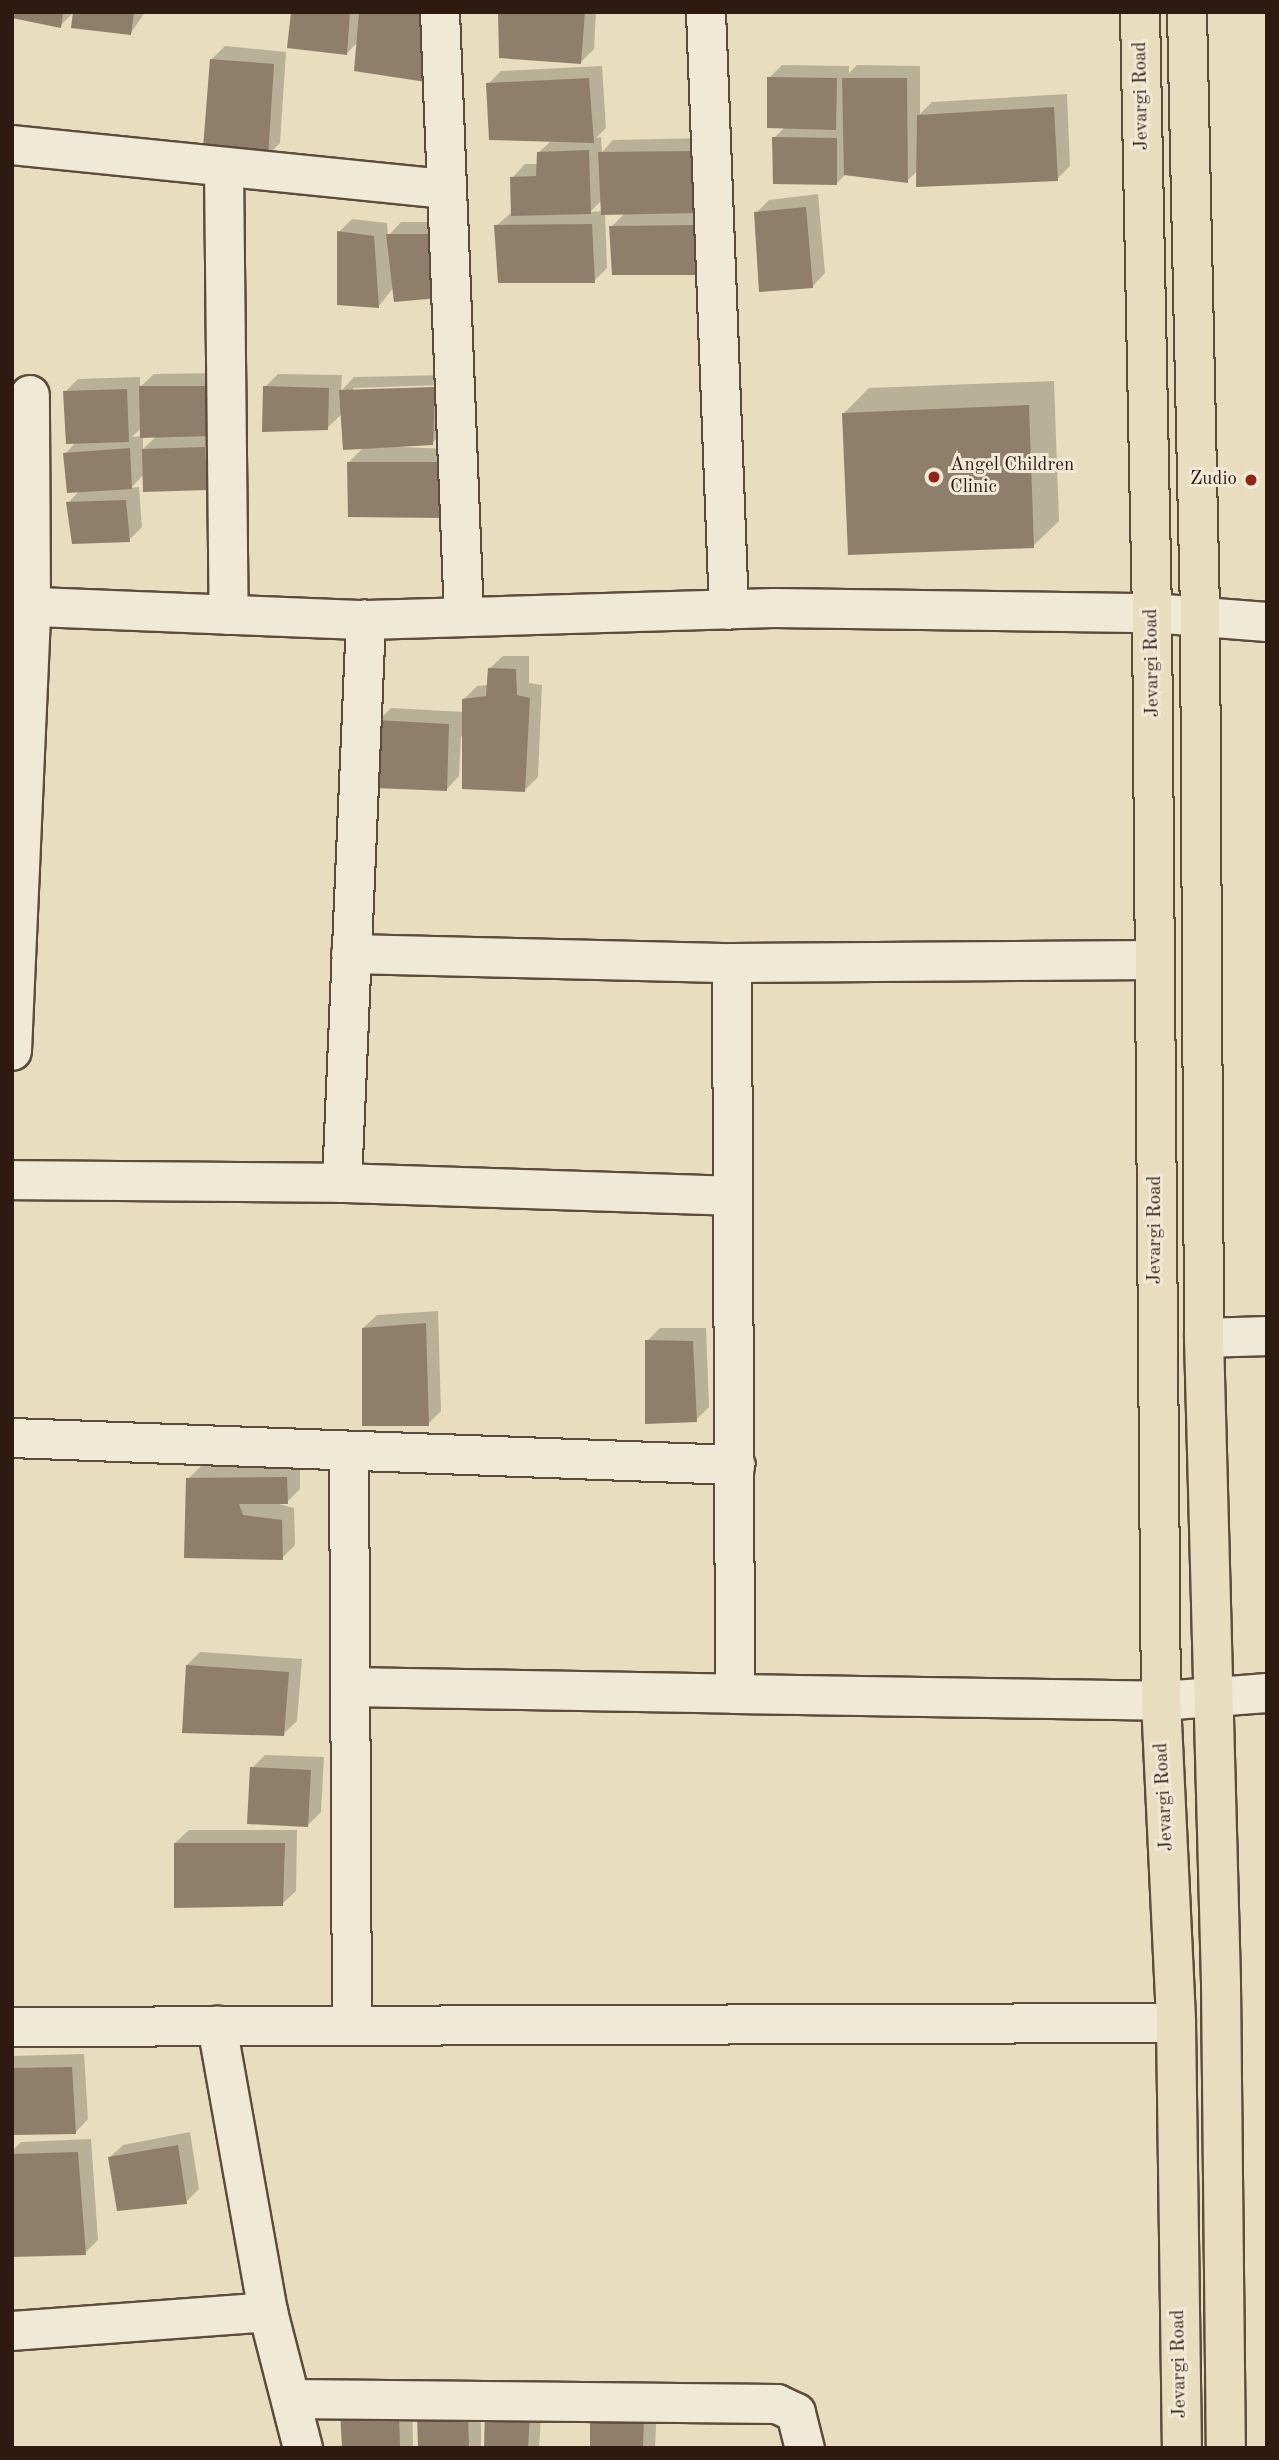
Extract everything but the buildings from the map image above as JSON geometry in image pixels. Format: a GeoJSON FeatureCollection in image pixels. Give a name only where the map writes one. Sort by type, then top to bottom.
{"type":"FeatureCollection","features":[{"type":"Feature","properties":{"kind":"main road","name":"Jevargi Road"},"geometry":{"type":"LineString","coordinates":[[1140,12],[1152,613],[1161,1701],[1176,2023],[1182,2448]]}},
{"type":"Feature","properties":{"kind":"main road"},"geometry":{"type":"LineString","coordinates":[[1187,12],[1200,615],[1204,1338],[1220,1985],[1226,2448]]}},
{"type":"Feature","properties":{"kind":"street"},"geometry":{"type":"LineString","coordinates":[[440,12],[464,617]]}},
{"type":"Feature","properties":{"kind":"street"},"geometry":{"type":"LineString","coordinates":[[706,12],[729,610]]}},
{"type":"Feature","properties":{"kind":"street"},"geometry":{"type":"LineString","coordinates":[[12,145],[447,189]]}},
{"type":"Feature","properties":{"kind":"street"},"geometry":{"type":"LineString","coordinates":[[223,167],[229,615]]}},
{"type":"Feature","properties":{"kind":"street"},"geometry":{"type":"LineString","coordinates":[[12,1051],[21,607],[30,396]]}},
{"type":"Feature","properties":{"kind":"street"},"geometry":{"type":"LineString","coordinates":[[21,607],[366,620],[729,610],[1152,613],[1267,622]]}},
{"type":"Feature","properties":{"kind":"street"},"geometry":{"type":"LineString","coordinates":[[342,1183],[366,620]]}},
{"type":"Feature","properties":{"kind":"street"},"geometry":{"type":"LineString","coordinates":[[351,954],[732,963],[1154,960]]}},
{"type":"Feature","properties":{"kind":"street"},"geometry":{"type":"LineString","coordinates":[[732,963],[735,1695]]}},
{"type":"Feature","properties":{"kind":"street"},"geometry":{"type":"LineString","coordinates":[[12,1180],[342,1183],[733,1196]]}},
{"type":"Feature","properties":{"kind":"street"},"geometry":{"type":"LineString","coordinates":[[1204,1338],[1267,1336]]}},
{"type":"Feature","properties":{"kind":"street"},"geometry":{"type":"LineString","coordinates":[[12,1438],[735,1465]]}},
{"type":"Feature","properties":{"kind":"street"},"geometry":{"type":"LineString","coordinates":[[349,1451],[354,1687],[352,2024]]}},
{"type":"Feature","properties":{"kind":"street"},"geometry":{"type":"LineString","coordinates":[[354,1687],[1161,1701],[1212,1700],[1267,1693]]}},
{"type":"Feature","properties":{"kind":"street"},"geometry":{"type":"LineString","coordinates":[[12,2027],[1176,2023]]}},
{"type":"Feature","properties":{"kind":"street"},"geometry":{"type":"LineString","coordinates":[[217,2026],[268,2312],[303,2448]]}},
{"type":"Feature","properties":{"kind":"street"},"geometry":{"type":"LineString","coordinates":[[12,2331],[268,2312]]}},
{"type":"Feature","properties":{"kind":"street"},"geometry":{"type":"LineString","coordinates":[[291,2399],[777,2404],[796,2413],[805,2448]]}},
{"type":"Feature","properties":{"kind":"place","name":"Angel Children Clinic"},"geometry":{"type":"Point","coordinates":[934,477]}},
{"type":"Feature","properties":{"kind":"place","name":"Zudio"},"geometry":{"type":"Point","coordinates":[1251,480]}}]}
